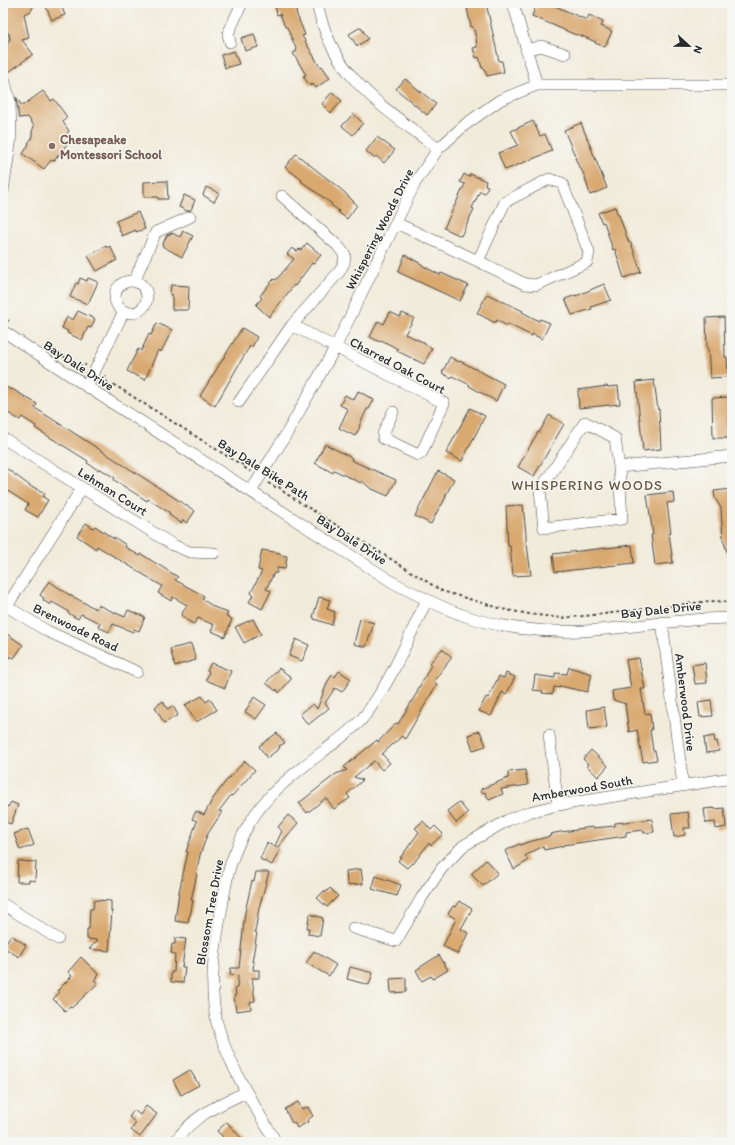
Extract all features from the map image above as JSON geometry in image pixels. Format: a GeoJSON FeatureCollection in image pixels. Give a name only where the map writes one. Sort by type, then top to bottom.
{"type":"FeatureCollection","features":[{"type":"Feature","properties":{"kind":"street"},"geometry":{"type":"LineString","coordinates":[[230,42],[228,34],[242,3]]}},
{"type":"Feature","properties":{"kind":"street"},"geometry":{"type":"LineString","coordinates":[[317,3],[325,31],[335,54],[352,77],[367,94],[438,149]]}},
{"type":"Feature","properties":{"kind":"street"},"geometry":{"type":"LineString","coordinates":[[513,3],[537,85]]}},
{"type":"Feature","properties":{"kind":"street"},"geometry":{"type":"LineString","coordinates":[[526,50],[541,46],[565,54]]}},
{"type":"Feature","properties":{"kind":"street"},"geometry":{"type":"LineString","coordinates":[[3,75],[10,102],[3,191]]}},
{"type":"Feature","properties":{"kind":"street","name":"Whispering Woods Drive"},"geometry":{"type":"LineString","coordinates":[[251,491],[335,348],[415,183],[438,149],[466,124],[500,100],[537,85],[732,85]]}},
{"type":"Feature","properties":{"kind":"street"},"geometry":{"type":"LineString","coordinates":[[396,223],[525,284],[536,285],[586,262],[589,252],[562,183],[549,179],[505,202],[478,261]]}},
{"type":"Feature","properties":{"kind":"street"},"geometry":{"type":"LineString","coordinates":[[239,402],[292,325],[339,272],[344,263],[345,255],[338,246],[282,196]]}},
{"type":"Feature","properties":{"kind":"street"},"geometry":{"type":"LineString","coordinates":[[136,282],[138,272],[156,232],[190,217]]}},
{"type":"Feature","properties":{"kind":"street"},"geometry":{"type":"LineString","coordinates":[[126,282],[136,282],[143,286],[146,291],[146,301],[141,310],[130,313],[124,311],[117,303],[115,298],[118,289],[126,282]]}},
{"type":"Feature","properties":{"kind":"street"},"geometry":{"type":"LineString","coordinates":[[87,387],[124,311]]}},
{"type":"Feature","properties":{"kind":"street"},"geometry":{"type":"LineString","coordinates":[[292,325],[335,348]]}},
{"type":"Feature","properties":{"kind":"street","name":"Bay Dale Drive"},"geometry":{"type":"LineString","coordinates":[[3,331],[87,387],[394,583],[427,600],[468,617],[491,623],[538,630],[583,631],[662,622],[710,618],[732,618]]}},
{"type":"Feature","properties":{"kind":"street","name":"Charred Oak Court"},"geometry":{"type":"LineString","coordinates":[[335,348],[444,403],[422,452],[418,455],[383,438],[382,434],[393,412]]}},
{"type":"Feature","properties":{"kind":"street"},"geometry":{"type":"LineString","coordinates":[[585,422],[615,438],[619,467],[622,519],[544,528],[540,490],[585,422]]}},
{"type":"Feature","properties":{"kind":"street","name":"Lehman Court"},"geometry":{"type":"LineString","coordinates":[[3,438],[173,545],[190,552],[214,553]]}},
{"type":"Feature","properties":{"kind":"street"},"geometry":{"type":"LineString","coordinates":[[619,467],[732,456]]}},
{"type":"Feature","properties":{"kind":"street"},"geometry":{"type":"LineString","coordinates":[[5,605],[82,488]]}},
{"type":"Feature","properties":{"kind":"street","name":"Blossom Tree Drive"},"geometry":{"type":"LineString","coordinates":[[276,1142],[246,1092],[229,1054],[218,1023],[213,994],[216,942],[226,881],[233,856],[256,812],[285,781],[361,720],[375,702],[427,600]]}},
{"type":"Feature","properties":{"kind":"street","name":"Brenwoode Road"},"geometry":{"type":"LineString","coordinates":[[5,605],[46,631],[137,672]]}},
{"type":"Feature","properties":{"kind":"street","name":"Amberwood Drive"},"geometry":{"type":"LineString","coordinates":[[662,622],[683,785]]}},
{"type":"Feature","properties":{"kind":"street"},"geometry":{"type":"LineString","coordinates":[[549,735],[558,805]]}},
{"type":"Feature","properties":{"kind":"street","name":"Amberwood South"},"geometry":{"type":"LineString","coordinates":[[353,928],[396,941],[422,897],[442,868],[463,846],[508,820],[529,812],[558,805],[732,778]]}},
{"type":"Feature","properties":{"kind":"street"},"geometry":{"type":"LineString","coordinates":[[3,904],[58,939]]}},
{"type":"Feature","properties":{"kind":"street"},"geometry":{"type":"LineString","coordinates":[[175,1142],[189,1124],[208,1111],[246,1092]]}},
{"type":"Feature","properties":{"kind":"path","name":"Bay Dale Bike Path"},"geometry":{"type":"LineString","coordinates":[[113,384],[245,466],[245,468],[259,478],[277,488],[279,487],[285,493],[442,591],[506,610],[562,618],[710,601],[732,602]]}},
{"type":"Feature","properties":{"kind":"building"},"geometry":{"type":"Polygon","coordinates":[[[3,3],[35,3],[31,11],[24,14],[29,38],[22,40],[33,54],[9,72],[4,68],[3,63],[3,51],[10,39],[5,25],[3,25],[3,3]]]}},
{"type":"Feature","properties":{"kind":"building"},"geometry":{"type":"Polygon","coordinates":[[[55,3],[60,3],[65,15],[52,20],[46,7],[55,3]]]}},
{"type":"Feature","properties":{"kind":"building"},"geometry":{"type":"Polygon","coordinates":[[[282,3],[294,3],[305,35],[302,36],[320,67],[322,66],[330,78],[316,88],[313,84],[310,86],[303,76],[306,75],[293,53],[297,51],[287,27],[285,27],[280,14],[277,15],[275,5],[282,3]]]}},
{"type":"Feature","properties":{"kind":"building"},"geometry":{"type":"Polygon","coordinates":[[[466,3],[486,3],[499,61],[502,61],[504,72],[487,76],[484,68],[482,68],[479,57],[476,58],[473,48],[477,47],[476,37],[473,27],[471,27],[466,3]]]}},
{"type":"Feature","properties":{"kind":"building"},"geometry":{"type":"Polygon","coordinates":[[[537,3],[548,3],[587,20],[589,15],[603,22],[601,26],[612,31],[605,47],[532,16],[537,3]]]}},
{"type":"Feature","properties":{"kind":"building"},"geometry":{"type":"Polygon","coordinates":[[[361,27],[368,39],[357,46],[349,34],[361,27]]]}},
{"type":"Feature","properties":{"kind":"building"},"geometry":{"type":"Polygon","coordinates":[[[254,34],[258,47],[245,51],[241,38],[254,34]]]}},
{"type":"Feature","properties":{"kind":"building"},"geometry":{"type":"Polygon","coordinates":[[[234,51],[239,64],[225,68],[221,55],[234,51]]]}},
{"type":"Feature","properties":{"kind":"building"},"geometry":{"type":"Polygon","coordinates":[[[405,79],[436,104],[427,115],[396,89],[405,79]]]}},
{"type":"Feature","properties":{"kind":"building"},"geometry":{"type":"Polygon","coordinates":[[[43,91],[51,101],[54,99],[67,117],[63,122],[69,131],[62,140],[67,144],[54,161],[51,160],[44,169],[23,154],[32,138],[34,126],[28,117],[19,118],[16,97],[22,106],[43,91]]]}},
{"type":"Feature","properties":{"kind":"building"},"geometry":{"type":"Polygon","coordinates":[[[332,92],[342,101],[331,113],[322,104],[332,92]]]}},
{"type":"Feature","properties":{"kind":"building"},"geometry":{"type":"Polygon","coordinates":[[[353,114],[363,123],[353,135],[342,126],[353,114]]]}},
{"type":"Feature","properties":{"kind":"building"},"geometry":{"type":"Polygon","coordinates":[[[533,121],[540,136],[545,134],[552,151],[505,170],[498,153],[518,145],[511,131],[533,121]]]}},
{"type":"Feature","properties":{"kind":"building"},"geometry":{"type":"Polygon","coordinates":[[[581,123],[607,188],[590,195],[585,177],[579,167],[564,130],[581,123]]]}},
{"type":"Feature","properties":{"kind":"building"},"geometry":{"type":"Polygon","coordinates":[[[377,137],[395,150],[384,163],[376,156],[374,158],[366,151],[377,137]]]}},
{"type":"Feature","properties":{"kind":"building"},"geometry":{"type":"Polygon","coordinates":[[[296,154],[343,191],[357,205],[347,219],[331,205],[332,204],[285,167],[296,154]]]}},
{"type":"Feature","properties":{"kind":"building"},"geometry":{"type":"Polygon","coordinates":[[[464,174],[469,177],[470,174],[486,181],[485,185],[488,186],[485,193],[480,191],[472,208],[474,209],[461,236],[444,228],[465,184],[460,182],[464,174]]]}},
{"type":"Feature","properties":{"kind":"building"},"geometry":{"type":"Polygon","coordinates":[[[167,181],[168,199],[144,197],[144,182],[167,181]]]}},
{"type":"Feature","properties":{"kind":"building"},"geometry":{"type":"Polygon","coordinates":[[[206,187],[219,193],[214,202],[203,195],[206,187]]]}},
{"type":"Feature","properties":{"kind":"building"},"geometry":{"type":"Polygon","coordinates":[[[184,195],[195,200],[191,210],[187,211],[179,207],[184,195]]]}},
{"type":"Feature","properties":{"kind":"building"},"geometry":{"type":"Polygon","coordinates":[[[615,207],[629,243],[631,243],[641,272],[624,278],[615,249],[613,250],[604,222],[602,223],[598,213],[615,207]]]}},
{"type":"Feature","properties":{"kind":"building"},"geometry":{"type":"Polygon","coordinates":[[[138,212],[145,229],[136,232],[136,230],[122,236],[116,221],[138,212]]]}},
{"type":"Feature","properties":{"kind":"building"},"geometry":{"type":"Polygon","coordinates":[[[183,231],[193,236],[182,257],[162,246],[167,235],[172,233],[180,237],[183,231]]]}},
{"type":"Feature","properties":{"kind":"building"},"geometry":{"type":"Polygon","coordinates":[[[307,243],[321,255],[314,264],[312,263],[269,317],[256,305],[262,298],[260,296],[271,282],[274,279],[276,280],[294,259],[287,254],[292,248],[297,251],[299,249],[301,250],[307,243]]]}},
{"type":"Feature","properties":{"kind":"building"},"geometry":{"type":"Polygon","coordinates":[[[106,246],[107,248],[110,246],[117,260],[97,271],[88,256],[106,246]]]}},
{"type":"Feature","properties":{"kind":"building"},"geometry":{"type":"Polygon","coordinates":[[[405,255],[440,275],[441,273],[468,285],[460,301],[398,272],[405,255]]]}},
{"type":"Feature","properties":{"kind":"building"},"geometry":{"type":"Polygon","coordinates":[[[80,278],[87,281],[88,278],[98,282],[88,304],[70,297],[76,283],[78,284],[80,278]]]}},
{"type":"Feature","properties":{"kind":"building"},"geometry":{"type":"Polygon","coordinates":[[[604,284],[611,300],[591,307],[592,309],[572,315],[565,299],[604,284]]]}},
{"type":"Feature","properties":{"kind":"building"},"geometry":{"type":"Polygon","coordinates":[[[171,285],[189,286],[188,310],[172,310],[172,295],[170,295],[171,285]]]}},
{"type":"Feature","properties":{"kind":"building"},"geometry":{"type":"Polygon","coordinates":[[[487,294],[523,311],[522,312],[539,321],[540,319],[550,323],[542,339],[532,334],[532,336],[508,324],[507,326],[497,320],[496,322],[493,322],[477,313],[487,294]]]}},
{"type":"Feature","properties":{"kind":"building"},"geometry":{"type":"Polygon","coordinates":[[[78,311],[95,319],[91,328],[88,327],[82,340],[67,333],[68,331],[62,328],[67,317],[73,320],[78,311]]]}},
{"type":"Feature","properties":{"kind":"building"},"geometry":{"type":"Polygon","coordinates":[[[390,312],[400,317],[402,313],[414,318],[405,334],[432,348],[424,364],[397,351],[398,349],[381,340],[380,342],[370,337],[378,321],[384,324],[390,312]]]}},
{"type":"Feature","properties":{"kind":"building"},"geometry":{"type":"Polygon","coordinates":[[[724,317],[725,357],[727,357],[728,377],[710,378],[706,318],[724,317]]]}},
{"type":"Feature","properties":{"kind":"building"},"geometry":{"type":"Polygon","coordinates":[[[157,323],[172,330],[161,352],[158,350],[145,380],[127,371],[138,349],[141,351],[149,334],[151,335],[157,323]]]}},
{"type":"Feature","properties":{"kind":"building"},"geometry":{"type":"Polygon","coordinates":[[[242,328],[257,337],[252,347],[250,346],[245,354],[215,406],[200,396],[242,328]]]}},
{"type":"Feature","properties":{"kind":"building"},"geometry":{"type":"Polygon","coordinates":[[[450,357],[504,384],[496,401],[469,386],[470,385],[442,373],[450,357]]]}},
{"type":"Feature","properties":{"kind":"building"},"geometry":{"type":"Polygon","coordinates":[[[654,380],[658,410],[659,409],[661,449],[643,451],[636,382],[654,380]]]}},
{"type":"Feature","properties":{"kind":"building"},"geometry":{"type":"Polygon","coordinates":[[[3,385],[37,404],[35,408],[195,511],[187,523],[183,520],[181,523],[169,515],[170,513],[148,499],[147,501],[114,480],[115,478],[99,468],[98,470],[87,463],[88,461],[35,428],[36,426],[22,417],[20,420],[3,410],[3,385]]]}},
{"type":"Feature","properties":{"kind":"building"},"geometry":{"type":"Polygon","coordinates":[[[618,386],[620,404],[579,408],[578,390],[618,386]]]}},
{"type":"Feature","properties":{"kind":"building"},"geometry":{"type":"Polygon","coordinates":[[[358,391],[374,400],[369,409],[367,409],[355,436],[339,428],[348,409],[340,405],[345,395],[354,400],[358,391]]]}},
{"type":"Feature","properties":{"kind":"building"},"geometry":{"type":"Polygon","coordinates":[[[729,397],[729,427],[731,438],[713,438],[712,398],[729,397]]]}},
{"type":"Feature","properties":{"kind":"building"},"geometry":{"type":"Polygon","coordinates":[[[470,408],[485,416],[462,461],[446,453],[470,408]]]}},
{"type":"Feature","properties":{"kind":"building"},"geometry":{"type":"Polygon","coordinates":[[[549,415],[564,424],[534,476],[518,467],[549,415]]]}},
{"type":"Feature","properties":{"kind":"building"},"geometry":{"type":"Polygon","coordinates":[[[325,444],[352,458],[351,460],[396,480],[388,496],[370,488],[362,481],[361,483],[334,470],[333,473],[315,463],[325,444]]]}},
{"type":"Feature","properties":{"kind":"building"},"geometry":{"type":"Polygon","coordinates":[[[3,466],[33,488],[45,493],[43,497],[48,500],[38,517],[25,510],[28,504],[3,488],[3,466]]]}},
{"type":"Feature","properties":{"kind":"building"},"geometry":{"type":"Polygon","coordinates":[[[438,471],[454,479],[431,524],[415,516],[438,471]]]}},
{"type":"Feature","properties":{"kind":"building"},"geometry":{"type":"Polygon","coordinates":[[[732,489],[732,561],[730,561],[723,539],[721,508],[715,498],[714,491],[732,489]]]}},
{"type":"Feature","properties":{"kind":"building"},"geometry":{"type":"Polygon","coordinates":[[[673,492],[674,502],[667,503],[673,563],[655,565],[651,535],[653,535],[647,495],[673,492]]]}},
{"type":"Feature","properties":{"kind":"building"},"geometry":{"type":"Polygon","coordinates":[[[523,505],[526,544],[531,575],[513,576],[510,546],[508,546],[506,506],[523,505]]]}},
{"type":"Feature","properties":{"kind":"building"},"geometry":{"type":"Polygon","coordinates":[[[86,523],[93,528],[95,526],[114,539],[114,537],[126,545],[125,547],[140,556],[141,554],[178,577],[175,580],[204,596],[202,599],[214,607],[228,613],[226,616],[232,619],[225,637],[211,631],[214,625],[198,618],[194,624],[188,621],[181,615],[187,605],[173,597],[171,601],[158,593],[162,586],[97,546],[96,549],[77,536],[86,523]]]}},
{"type":"Feature","properties":{"kind":"building"},"geometry":{"type":"Polygon","coordinates":[[[632,545],[634,563],[555,572],[553,554],[632,545]]]}},
{"type":"Feature","properties":{"kind":"building"},"geometry":{"type":"Polygon","coordinates":[[[262,550],[280,553],[280,555],[287,556],[285,569],[277,568],[277,573],[274,573],[266,589],[271,591],[262,609],[249,602],[253,595],[251,593],[262,571],[258,570],[262,550]]]}},
{"type":"Feature","properties":{"kind":"building"},"geometry":{"type":"Polygon","coordinates":[[[49,581],[68,594],[96,609],[98,605],[125,617],[128,610],[145,617],[139,631],[134,629],[133,632],[113,624],[109,632],[98,627],[100,623],[81,614],[78,619],[68,613],[68,611],[52,602],[50,605],[43,600],[44,598],[40,595],[49,581]]]}},
{"type":"Feature","properties":{"kind":"building"},"geometry":{"type":"Polygon","coordinates":[[[319,597],[330,600],[327,609],[335,612],[332,625],[314,619],[313,617],[319,597]]]}},
{"type":"Feature","properties":{"kind":"building"},"geometry":{"type":"Polygon","coordinates":[[[253,619],[261,634],[244,643],[235,627],[253,619]]]}},
{"type":"Feature","properties":{"kind":"building"},"geometry":{"type":"Polygon","coordinates":[[[360,619],[374,623],[366,647],[354,644],[360,619]]]}},
{"type":"Feature","properties":{"kind":"building"},"geometry":{"type":"Polygon","coordinates":[[[7,634],[23,645],[14,658],[10,656],[3,666],[3,640],[7,634]]]}},
{"type":"Feature","properties":{"kind":"building"},"geometry":{"type":"Polygon","coordinates":[[[296,639],[309,645],[302,661],[289,656],[296,639]]]}},
{"type":"Feature","properties":{"kind":"building"},"geometry":{"type":"Polygon","coordinates":[[[191,644],[196,660],[175,666],[170,649],[191,644]]]}},
{"type":"Feature","properties":{"kind":"building"},"geometry":{"type":"Polygon","coordinates":[[[442,649],[452,657],[433,682],[437,684],[405,739],[402,736],[382,754],[390,763],[382,770],[374,761],[354,777],[363,780],[347,794],[350,798],[334,809],[326,798],[307,813],[299,803],[336,774],[347,770],[344,767],[377,740],[378,742],[396,723],[398,724],[418,691],[431,665],[429,664],[442,649]]]}},
{"type":"Feature","properties":{"kind":"building"},"geometry":{"type":"Polygon","coordinates":[[[639,658],[645,689],[641,689],[645,714],[650,713],[652,730],[650,730],[653,751],[655,751],[657,760],[643,762],[637,730],[629,732],[626,704],[613,700],[612,691],[631,688],[626,660],[639,658]]]}},
{"type":"Feature","properties":{"kind":"building"},"geometry":{"type":"Polygon","coordinates":[[[211,663],[231,671],[225,688],[206,680],[209,672],[207,671],[211,663]]]}},
{"type":"Feature","properties":{"kind":"building"},"geometry":{"type":"Polygon","coordinates":[[[705,663],[707,683],[695,684],[692,665],[705,663]]]}},
{"type":"Feature","properties":{"kind":"building"},"geometry":{"type":"Polygon","coordinates":[[[569,667],[592,674],[587,692],[560,686],[560,688],[554,687],[553,694],[533,690],[535,675],[555,678],[555,673],[567,674],[569,667]]]}},
{"type":"Feature","properties":{"kind":"building"},"geometry":{"type":"Polygon","coordinates":[[[279,668],[292,678],[279,693],[277,689],[276,691],[266,683],[279,668]]]}},
{"type":"Feature","properties":{"kind":"building"},"geometry":{"type":"Polygon","coordinates":[[[339,671],[351,679],[342,692],[335,688],[325,703],[329,708],[308,725],[300,714],[313,704],[317,709],[328,681],[332,675],[335,677],[339,671]]]}},
{"type":"Feature","properties":{"kind":"building"},"geometry":{"type":"Polygon","coordinates":[[[506,673],[515,677],[506,695],[502,692],[491,716],[479,711],[486,697],[488,698],[499,676],[504,678],[506,673]]]}},
{"type":"Feature","properties":{"kind":"building"},"geometry":{"type":"Polygon","coordinates":[[[202,696],[206,702],[210,699],[217,710],[196,722],[185,705],[202,696]]]}},
{"type":"Feature","properties":{"kind":"building"},"geometry":{"type":"Polygon","coordinates":[[[254,697],[266,705],[256,719],[245,712],[254,697]]]}},
{"type":"Feature","properties":{"kind":"building"},"geometry":{"type":"Polygon","coordinates":[[[711,700],[713,716],[700,717],[698,702],[711,700]]]}},
{"type":"Feature","properties":{"kind":"building"},"geometry":{"type":"Polygon","coordinates":[[[163,701],[167,709],[173,706],[178,715],[164,723],[155,707],[163,701]]]}},
{"type":"Feature","properties":{"kind":"building"},"geometry":{"type":"Polygon","coordinates":[[[604,707],[607,727],[589,729],[587,710],[604,707]]]}},
{"type":"Feature","properties":{"kind":"building"},"geometry":{"type":"Polygon","coordinates":[[[480,731],[486,746],[473,750],[468,735],[480,731]]]}},
{"type":"Feature","properties":{"kind":"building"},"geometry":{"type":"Polygon","coordinates":[[[277,733],[285,743],[279,746],[280,748],[267,758],[259,746],[277,733]]]}},
{"type":"Feature","properties":{"kind":"building"},"geometry":{"type":"Polygon","coordinates":[[[714,736],[715,742],[717,741],[719,751],[706,753],[704,738],[714,736]]]}},
{"type":"Feature","properties":{"kind":"building"},"geometry":{"type":"Polygon","coordinates":[[[591,750],[608,766],[598,777],[587,766],[588,764],[583,759],[591,750]]]}},
{"type":"Feature","properties":{"kind":"building"},"geometry":{"type":"Polygon","coordinates":[[[245,761],[255,770],[232,796],[231,795],[219,811],[222,812],[207,835],[200,855],[188,923],[175,921],[179,892],[188,852],[186,852],[197,821],[192,819],[196,811],[204,815],[212,800],[226,781],[245,761]]]}},
{"type":"Feature","properties":{"kind":"building"},"geometry":{"type":"Polygon","coordinates":[[[525,770],[528,785],[501,789],[503,794],[489,800],[485,792],[482,793],[481,789],[508,778],[508,772],[525,770]]]}},
{"type":"Feature","properties":{"kind":"building"},"geometry":{"type":"Polygon","coordinates":[[[11,802],[18,805],[11,824],[3,821],[3,804],[8,807],[11,802]]]}},
{"type":"Feature","properties":{"kind":"building"},"geometry":{"type":"Polygon","coordinates":[[[459,802],[468,813],[456,823],[447,811],[459,802]]]}},
{"type":"Feature","properties":{"kind":"building"},"geometry":{"type":"Polygon","coordinates":[[[724,808],[726,827],[716,829],[715,822],[706,823],[704,809],[724,808]]]}},
{"type":"Feature","properties":{"kind":"building"},"geometry":{"type":"Polygon","coordinates":[[[688,812],[690,828],[684,828],[685,835],[674,837],[671,814],[688,812]]]}},
{"type":"Feature","properties":{"kind":"building"},"geometry":{"type":"Polygon","coordinates":[[[288,815],[298,823],[277,848],[275,846],[282,831],[278,827],[288,815]]]}},
{"type":"Feature","properties":{"kind":"building"},"geometry":{"type":"Polygon","coordinates":[[[652,819],[654,832],[644,833],[643,830],[626,832],[626,836],[563,845],[544,850],[543,846],[525,856],[528,861],[514,869],[505,851],[519,844],[520,845],[551,836],[550,834],[593,827],[615,826],[615,823],[652,819]]]}},
{"type":"Feature","properties":{"kind":"building"},"geometry":{"type":"Polygon","coordinates":[[[423,821],[431,830],[435,826],[443,834],[431,845],[429,843],[413,864],[412,863],[407,868],[398,861],[419,832],[415,828],[423,821]]]}},
{"type":"Feature","properties":{"kind":"building"},"geometry":{"type":"Polygon","coordinates":[[[28,829],[34,845],[20,850],[14,834],[28,829]]]}},
{"type":"Feature","properties":{"kind":"building"},"geometry":{"type":"Polygon","coordinates":[[[267,843],[280,849],[272,865],[260,859],[267,843]]]}},
{"type":"Feature","properties":{"kind":"building"},"geometry":{"type":"Polygon","coordinates":[[[486,860],[498,873],[483,886],[471,874],[486,860]]]}},
{"type":"Feature","properties":{"kind":"building"},"geometry":{"type":"Polygon","coordinates":[[[18,861],[36,862],[35,881],[29,880],[29,882],[17,882],[18,861]]]}},
{"type":"Feature","properties":{"kind":"building"},"geometry":{"type":"Polygon","coordinates":[[[361,869],[363,884],[347,885],[346,871],[361,869]]]}},
{"type":"Feature","properties":{"kind":"building"},"geometry":{"type":"Polygon","coordinates":[[[256,872],[269,872],[259,908],[255,932],[257,933],[252,962],[254,962],[253,970],[259,970],[259,978],[252,978],[255,1001],[250,1002],[251,1009],[236,1011],[234,996],[236,995],[235,988],[237,988],[238,976],[230,975],[231,968],[239,968],[245,912],[252,881],[254,882],[256,872]]]}},
{"type":"Feature","properties":{"kind":"building"},"geometry":{"type":"Polygon","coordinates":[[[376,876],[401,885],[397,896],[372,889],[376,876]]]}},
{"type":"Feature","properties":{"kind":"building"},"geometry":{"type":"Polygon","coordinates":[[[330,888],[338,896],[327,907],[317,898],[324,891],[325,893],[330,888]]]}},
{"type":"Feature","properties":{"kind":"building"},"geometry":{"type":"Polygon","coordinates":[[[94,900],[111,901],[112,911],[109,951],[89,949],[98,940],[87,939],[90,909],[93,909],[94,900]]]}},
{"type":"Feature","properties":{"kind":"building"},"geometry":{"type":"Polygon","coordinates":[[[459,901],[472,909],[461,929],[468,933],[458,954],[443,946],[456,919],[448,914],[453,906],[455,907],[459,901]]]}},
{"type":"Feature","properties":{"kind":"building"},"geometry":{"type":"Polygon","coordinates":[[[310,914],[323,918],[320,936],[308,934],[309,928],[307,928],[310,914]]]}},
{"type":"Feature","properties":{"kind":"building"},"geometry":{"type":"Polygon","coordinates":[[[11,935],[26,945],[19,957],[3,947],[11,935]]]}},
{"type":"Feature","properties":{"kind":"building"},"geometry":{"type":"Polygon","coordinates":[[[175,938],[186,939],[182,967],[185,967],[183,983],[171,982],[171,972],[174,972],[175,954],[171,953],[172,944],[175,944],[175,938]]]}},
{"type":"Feature","properties":{"kind":"building"},"geometry":{"type":"Polygon","coordinates":[[[314,951],[336,965],[329,976],[306,963],[314,951]]]}},
{"type":"Feature","properties":{"kind":"building"},"geometry":{"type":"Polygon","coordinates":[[[439,955],[448,970],[433,979],[431,976],[422,981],[416,970],[439,955]]]}},
{"type":"Feature","properties":{"kind":"building"},"geometry":{"type":"Polygon","coordinates":[[[81,957],[99,975],[94,980],[98,983],[76,1004],[65,1011],[53,999],[60,992],[58,990],[72,976],[68,972],[81,957]]]}},
{"type":"Feature","properties":{"kind":"building"},"geometry":{"type":"Polygon","coordinates":[[[350,967],[373,973],[369,985],[347,979],[350,967]]]}},
{"type":"Feature","properties":{"kind":"building"},"geometry":{"type":"Polygon","coordinates":[[[406,978],[406,992],[391,993],[390,979],[406,978]]]}},
{"type":"Feature","properties":{"kind":"building"},"geometry":{"type":"Polygon","coordinates":[[[190,1070],[199,1085],[181,1095],[173,1080],[190,1070]]]}},
{"type":"Feature","properties":{"kind":"building"},"geometry":{"type":"Polygon","coordinates":[[[298,1102],[302,1109],[308,1107],[313,1116],[307,1120],[308,1122],[297,1128],[294,1122],[292,1123],[285,1109],[298,1102]]]}},
{"type":"Feature","properties":{"kind":"building"},"geometry":{"type":"Polygon","coordinates":[[[146,1106],[157,1114],[140,1137],[131,1130],[136,1123],[129,1117],[134,1110],[140,1115],[146,1106]]]}},
{"type":"Feature","properties":{"kind":"building"},"geometry":{"type":"Polygon","coordinates":[[[227,1122],[245,1142],[218,1142],[223,1137],[217,1131],[227,1122]]]}},
{"type":"Feature","properties":{"kind":"place","name":"Chesapeake Montessori School"},"geometry":{"type":"Point","coordinates":[52,146]}},
{"type":"Feature","properties":{"kind":"district","name":"WHISPERING WOODS"},"geometry":{"type":"Point","coordinates":[587,485]}}]}
